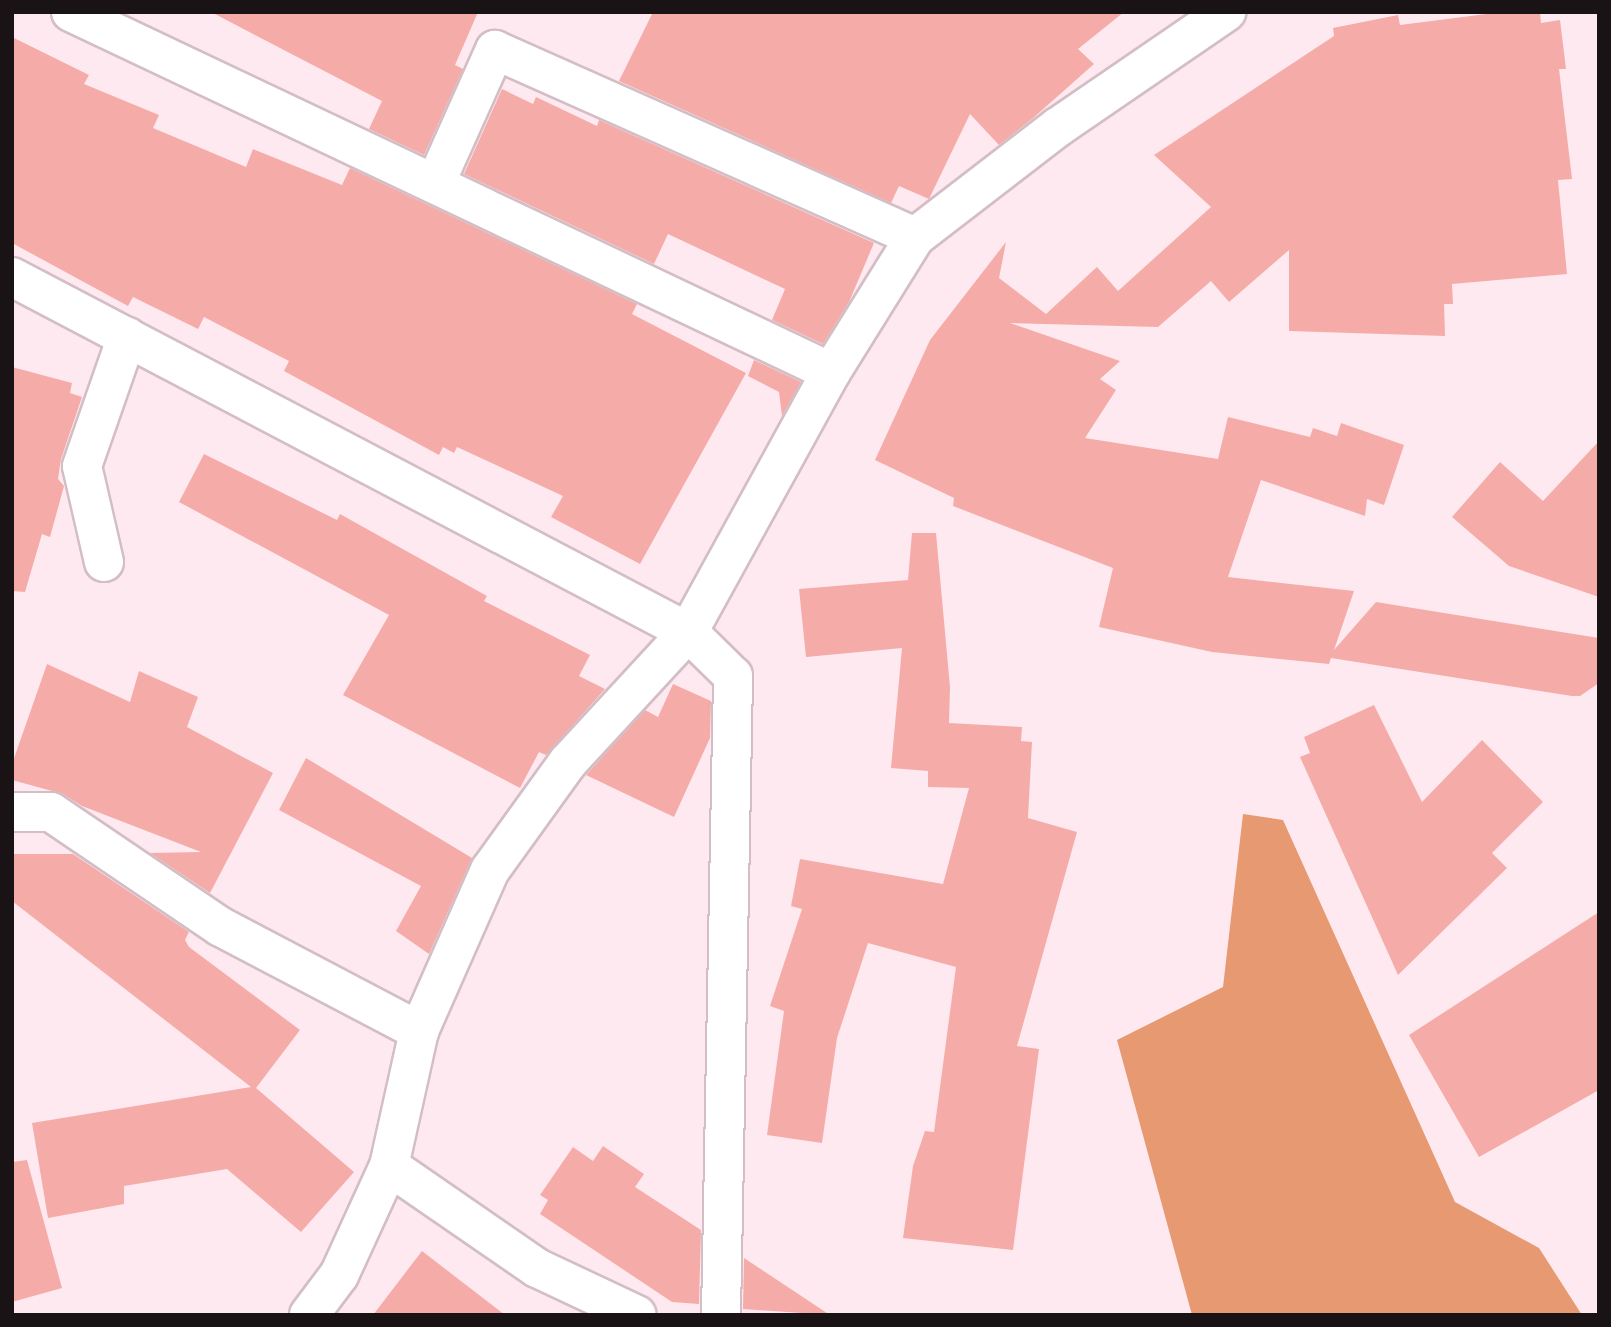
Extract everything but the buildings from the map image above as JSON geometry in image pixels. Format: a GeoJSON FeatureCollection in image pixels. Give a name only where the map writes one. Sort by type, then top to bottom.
{"type":"FeatureCollection","features":[{"type":"Feature","properties":{"kind":"street"},"geometry":{"type":"LineString","coordinates":[[71,12],[831,372]]}},
{"type":"Feature","properties":{"kind":"street"},"geometry":{"type":"LineString","coordinates":[[309,1315],[339,1275],[390,1166],[419,1031],[490,870],[568,762],[688,632],[831,372],[915,237],[1058,127],[1226,12]]}},
{"type":"Feature","properties":{"kind":"street"},"geometry":{"type":"LineString","coordinates":[[435,184],[495,50],[915,237]]}},
{"type":"Feature","properties":{"kind":"street"},"geometry":{"type":"LineString","coordinates":[[12,277],[688,632],[733,676],[722,1315]]}},
{"type":"Feature","properties":{"kind":"street"},"geometry":{"type":"LineString","coordinates":[[104,562],[82,466],[127,337]]}},
{"type":"Feature","properties":{"kind":"street"},"geometry":{"type":"LineString","coordinates":[[12,812],[51,812],[221,927],[419,1031]]}},
{"type":"Feature","properties":{"kind":"street"},"geometry":{"type":"LineString","coordinates":[[390,1166],[537,1268],[637,1315]]}},
{"type":"Feature","properties":{"kind":"shaded area"},"geometry":{"type":"Polygon","coordinates":[[[1243,814],[1283,820],[1455,1202],[1539,1248],[1582,1315],[1192,1315],[1117,1040],[1223,987],[1243,814]]]}}]}
